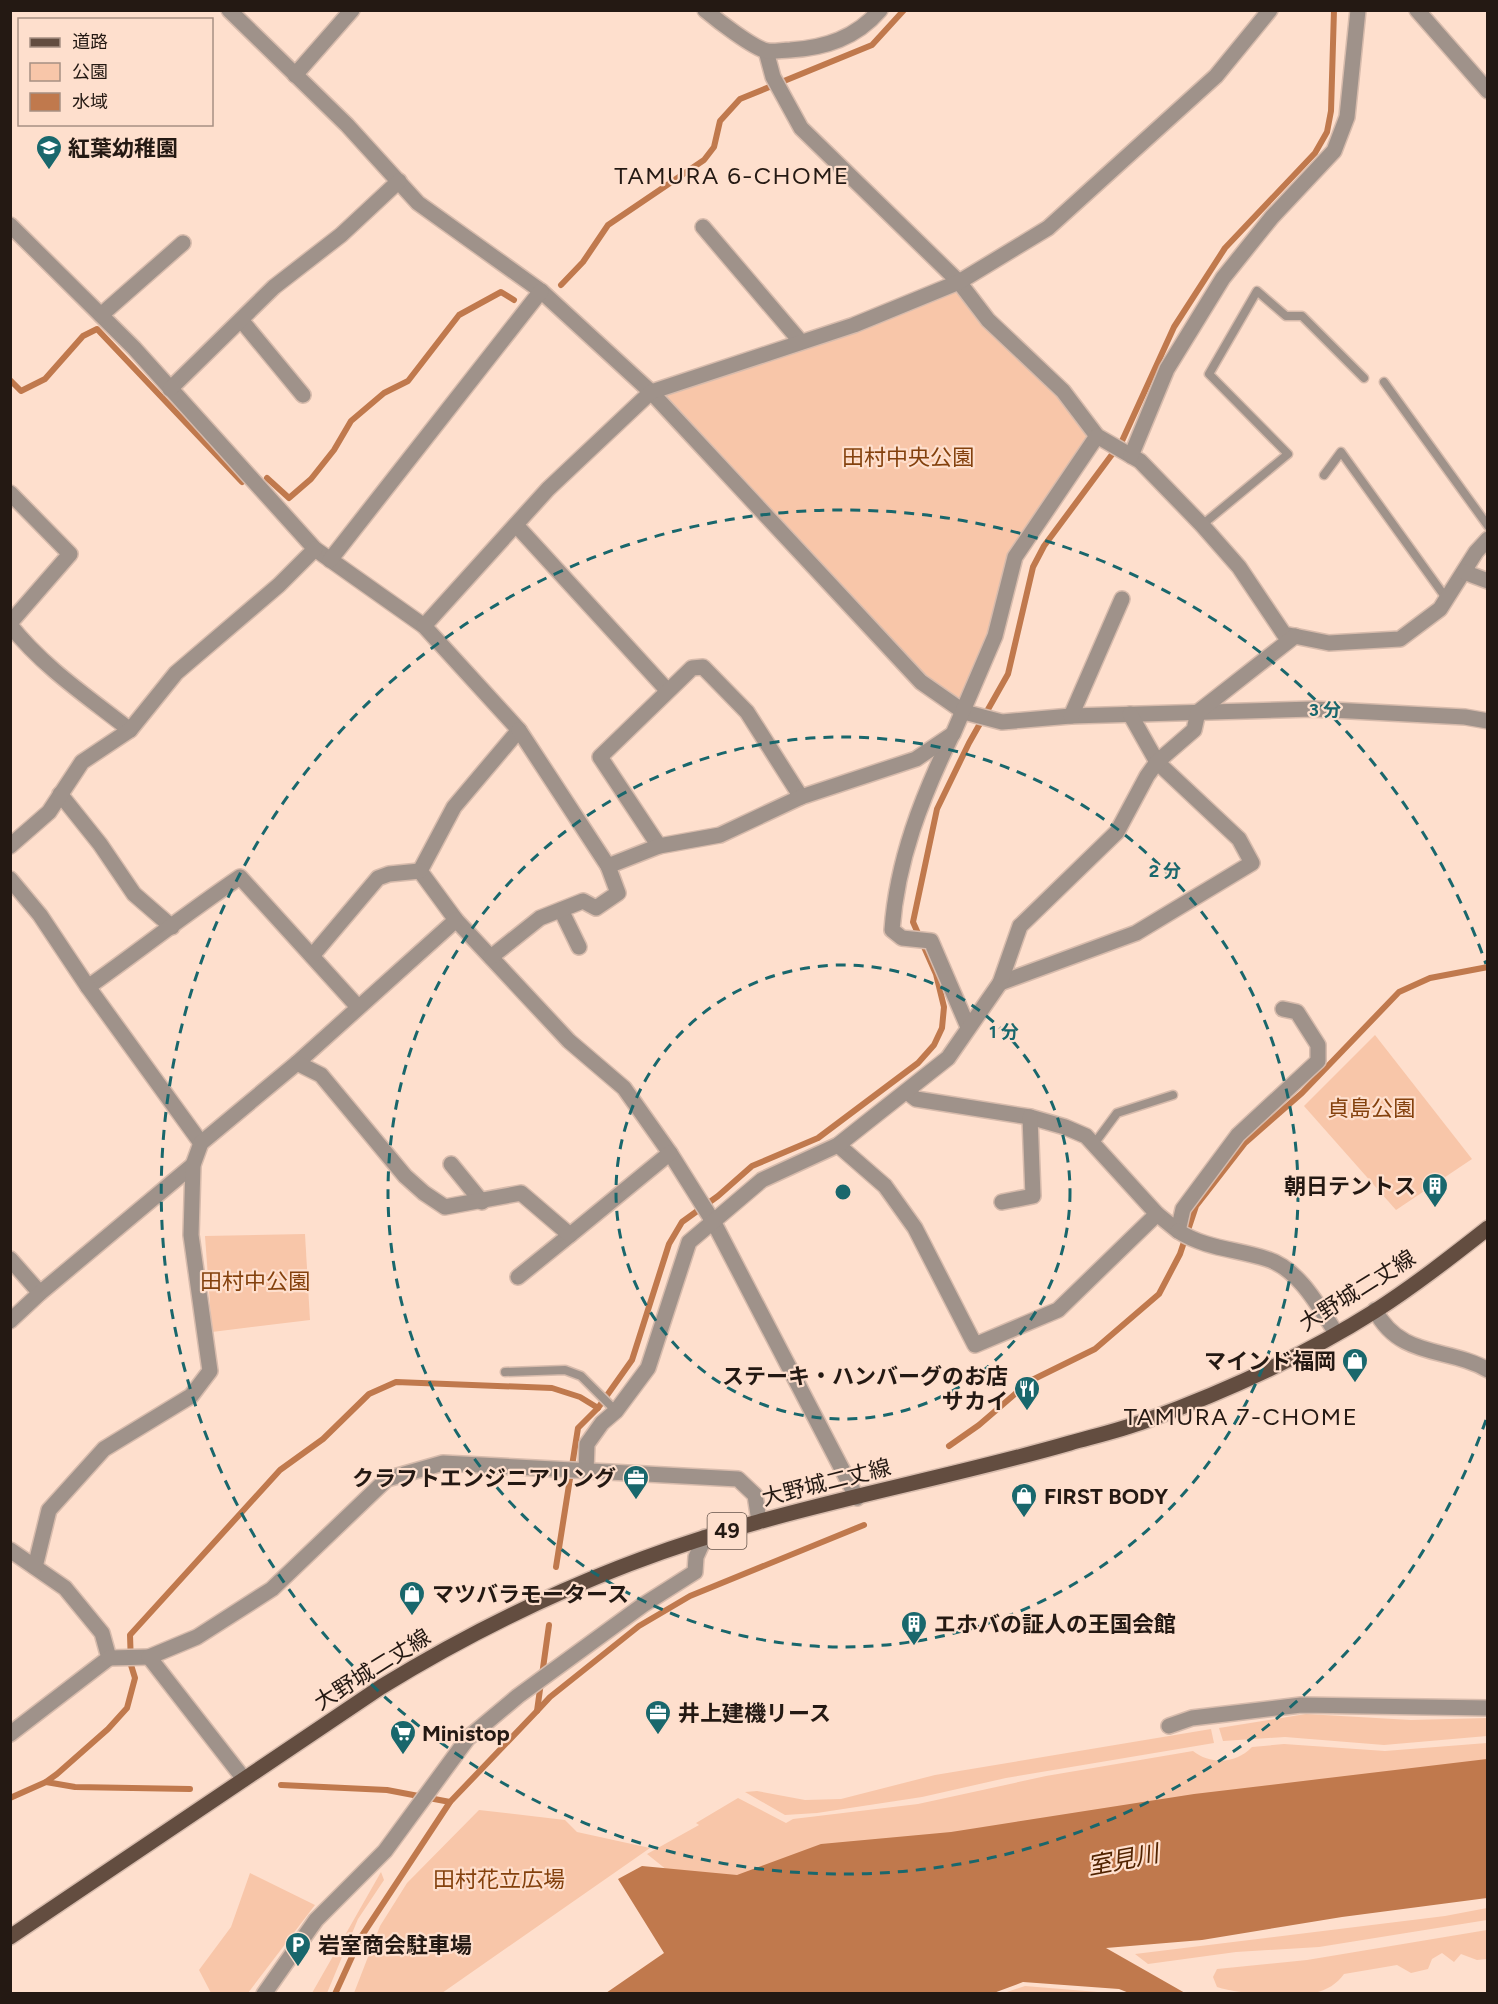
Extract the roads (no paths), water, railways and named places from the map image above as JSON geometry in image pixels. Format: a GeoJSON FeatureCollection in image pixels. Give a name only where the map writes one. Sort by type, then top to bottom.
{"type":"FeatureCollection","features":[{"type":"Feature","properties":{"kind":"main road","name":"大野城二丈線"},"geometry":{"type":"LineString","coordinates":[[10,1937],[434,1654],[566,1590],[705,1537],[759,1521],[995,1464],[1144,1421],[1269,1369],[1336,1333],[1376,1310],[1488,1228]]}},
{"type":"Feature","properties":{"kind":"street"},"geometry":{"type":"LineString","coordinates":[[229,10],[296,75],[418,202],[541,291],[651,392],[921,682],[964,712],[1002,722],[1071,716],[1313,710],[1465,717],[1488,721]]}},
{"type":"Feature","properties":{"kind":"street"},"geometry":{"type":"LineString","coordinates":[[296,75],[352,10]]}},
{"type":"Feature","properties":{"kind":"street"},"geometry":{"type":"LineString","coordinates":[[705,10],[722,25],[766,51],[808,49],[842,40],[869,23],[880,10]]}},
{"type":"Feature","properties":{"kind":"street"},"geometry":{"type":"LineString","coordinates":[[424,626],[548,489],[651,392],[854,325],[959,282],[1048,228],[1216,76],[1270,10]]}},
{"type":"Feature","properties":{"kind":"street"},"geometry":{"type":"LineString","coordinates":[[1129,455],[1167,369],[1224,278],[1272,218],[1334,151],[1347,117],[1358,10]]}},
{"type":"Feature","properties":{"kind":"street"},"geometry":{"type":"LineString","coordinates":[[1417,10],[1488,92]]}},
{"type":"Feature","properties":{"kind":"street"},"geometry":{"type":"LineString","coordinates":[[766,51],[772,77],[801,128],[959,282],[988,320],[1063,391],[1101,439],[1140,461],[1202,525],[1239,567],[1284,634],[1329,643],[1400,639],[1440,609],[1488,539]]}},
{"type":"Feature","properties":{"kind":"street"},"geometry":{"type":"LineString","coordinates":[[170,389],[274,287],[341,235],[399,181]]}},
{"type":"Feature","properties":{"kind":"street"},"geometry":{"type":"LineString","coordinates":[[10,225],[101,315],[315,549],[424,626],[519,730],[608,866],[618,893],[596,908],[583,901],[540,918],[491,957]]}},
{"type":"Feature","properties":{"kind":"street"},"geometry":{"type":"LineString","coordinates":[[703,227],[801,342]]}},
{"type":"Feature","properties":{"kind":"street"},"geometry":{"type":"LineString","coordinates":[[101,315],[183,243]]}},
{"type":"Feature","properties":{"kind":"street"},"geometry":{"type":"LineString","coordinates":[[330,560],[541,291]]}},
{"type":"Feature","properties":{"kind":"street"},"geometry":{"type":"LineString","coordinates":[[241,320],[303,395]]}},
{"type":"Feature","properties":{"kind":"street"},"geometry":{"type":"LineString","coordinates":[[968,1027],[931,941],[902,938],[892,930],[894,901],[908,840],[928,783],[964,712],[995,636],[1015,557],[1101,439]]}},
{"type":"Feature","properties":{"kind":"street"},"geometry":{"type":"LineString","coordinates":[[10,493],[70,554],[10,624],[28,648],[48,666],[130,730]]}},
{"type":"Feature","properties":{"kind":"street"},"geometry":{"type":"LineString","coordinates":[[516,525],[666,690]]}},
{"type":"Feature","properties":{"kind":"street"},"geometry":{"type":"LineString","coordinates":[[10,846],[49,812],[81,762],[130,730],[176,673],[279,585],[315,549]]}},
{"type":"Feature","properties":{"kind":"street"},"geometry":{"type":"LineString","coordinates":[[1464,572],[1488,581]]}},
{"type":"Feature","properties":{"kind":"street"},"geometry":{"type":"LineString","coordinates":[[1071,716],[1122,599]]}},
{"type":"Feature","properties":{"kind":"street"},"geometry":{"type":"LineString","coordinates":[[586,1472],[587,1444],[602,1423],[616,1411],[648,1368],[689,1242],[762,1180],[838,1145],[948,1058],[1000,984],[1020,926],[1117,832],[1157,762],[1194,730],[1198,712],[1295,636]]}},
{"type":"Feature","properties":{"kind":"street"},"geometry":{"type":"LineString","coordinates":[[659,846],[600,757],[666,690],[692,668],[703,667],[747,712],[801,797]]}},
{"type":"Feature","properties":{"kind":"street"},"geometry":{"type":"LineString","coordinates":[[1000,984],[1136,933],[1252,863],[1239,839],[1157,762],[1130,714]]}},
{"type":"Feature","properties":{"kind":"street"},"geometry":{"type":"LineString","coordinates":[[420,871],[454,807],[519,730]]}},
{"type":"Feature","properties":{"kind":"street"},"geometry":{"type":"LineString","coordinates":[[608,866],[659,846],[720,835],[801,797],[916,759],[952,734]]}},
{"type":"Feature","properties":{"kind":"street"},"geometry":{"type":"LineString","coordinates":[[60,794],[100,844],[134,894],[172,927]]}},
{"type":"Feature","properties":{"kind":"street"},"geometry":{"type":"LineString","coordinates":[[420,871],[456,920],[569,1041],[624,1088],[670,1153],[712,1221],[857,1498]]}},
{"type":"Feature","properties":{"kind":"street"},"geometry":{"type":"LineString","coordinates":[[312,956],[378,878],[389,874],[420,871]]}},
{"type":"Feature","properties":{"kind":"street"},"geometry":{"type":"LineString","coordinates":[[88,987],[172,927],[188,912],[240,877],[358,1007]]}},
{"type":"Feature","properties":{"kind":"street"},"geometry":{"type":"LineString","coordinates":[[10,879],[40,915],[88,987],[201,1143]]}},
{"type":"Feature","properties":{"kind":"street"},"geometry":{"type":"LineString","coordinates":[[561,910],[579,947]]}},
{"type":"Feature","properties":{"kind":"street"},"geometry":{"type":"LineString","coordinates":[[35,1567],[49,1510],[88,1466],[104,1449],[191,1396],[210,1371],[191,1235],[193,1165],[201,1143],[297,1063],[456,920]]}},
{"type":"Feature","properties":{"kind":"street"},"geometry":{"type":"LineString","coordinates":[[1178,1231],[1183,1209],[1238,1136],[1318,1061],[1318,1045],[1297,1012],[1283,1009]]}},
{"type":"Feature","properties":{"kind":"street"},"geometry":{"type":"LineString","coordinates":[[297,1063],[321,1075],[405,1176],[444,1207],[482,1202],[521,1193],[570,1235]]}},
{"type":"Feature","properties":{"kind":"street"},"geometry":{"type":"LineString","coordinates":[[907,1092],[916,1099],[1030,1117],[1065,1126],[1086,1136],[1157,1214],[1178,1231],[1196,1242],[1270,1259],[1306,1286],[1336,1333]]}},
{"type":"Feature","properties":{"kind":"street"},"geometry":{"type":"LineString","coordinates":[[1002,1202],[1033,1197],[1030,1117]]}},
{"type":"Feature","properties":{"kind":"street"},"geometry":{"type":"LineString","coordinates":[[838,1145],[885,1186],[915,1228],[975,1345],[1058,1310],[1157,1214]]}},
{"type":"Feature","properties":{"kind":"street"},"geometry":{"type":"LineString","coordinates":[[518,1277],[670,1153]]}},
{"type":"Feature","properties":{"kind":"street"},"geometry":{"type":"LineString","coordinates":[[451,1164],[482,1202]]}},
{"type":"Feature","properties":{"kind":"street"},"geometry":{"type":"LineString","coordinates":[[10,1321],[40,1293],[193,1165]]}},
{"type":"Feature","properties":{"kind":"street"},"geometry":{"type":"LineString","coordinates":[[10,1258],[40,1293]]}},
{"type":"Feature","properties":{"kind":"street"},"geometry":{"type":"LineString","coordinates":[[1376,1310],[1382,1324],[1416,1349],[1478,1364],[1488,1370]]}},
{"type":"Feature","properties":{"kind":"street"},"geometry":{"type":"LineString","coordinates":[[10,1734],[109,1658],[149,1657],[197,1636],[272,1589],[387,1479],[443,1463],[738,1479],[755,1495],[759,1521]]}},
{"type":"Feature","properties":{"kind":"street"},"geometry":{"type":"LineString","coordinates":[[264,1994],[316,1920],[385,1851],[468,1738],[518,1696],[643,1605],[694,1572],[696,1557],[705,1537]]}},
{"type":"Feature","properties":{"kind":"street"},"geometry":{"type":"LineString","coordinates":[[10,1550],[64,1588],[102,1633],[109,1658]]}},
{"type":"Feature","properties":{"kind":"street"},"geometry":{"type":"LineString","coordinates":[[149,1657],[244,1779]]}},
{"type":"Feature","properties":{"kind":"street"},"geometry":{"type":"LineString","coordinates":[[1169,1726],[1192,1718],[1301,1705],[1488,1708]]}},
{"type":"Feature","properties":{"kind":"lane"},"geometry":{"type":"LineString","coordinates":[[1202,525],[1288,454],[1209,374],[1257,291],[1286,316],[1302,316],[1364,378]]}},
{"type":"Feature","properties":{"kind":"lane"},"geometry":{"type":"LineString","coordinates":[[1384,382],[1488,526]]}},
{"type":"Feature","properties":{"kind":"lane"},"geometry":{"type":"LineString","coordinates":[[1324,475],[1341,452],[1446,598]]}},
{"type":"Feature","properties":{"kind":"lane"},"geometry":{"type":"LineString","coordinates":[[1094,1144],[1117,1113],[1173,1095]]}},
{"type":"Feature","properties":{"kind":"lane"},"geometry":{"type":"LineString","coordinates":[[505,1372],[565,1370],[581,1376],[616,1411]]}},
{"type":"Feature","properties":{"kind":"water","name":"室見川"},"geometry":{"type":"Polygon","coordinates":[[[1487,1759],[1487,1898],[1342,1917],[1202,1940],[1106,1948],[1185,1993],[1129,1993],[1119,1989],[1023,1982],[991,1994],[606,1993],[664,1953],[618,1879],[642,1866],[737,1875],[821,1844],[951,1832],[1194,1794],[1487,1759]]]}},
{"type":"Feature","properties":{"kind":"waterway"},"geometry":{"type":"LineString","coordinates":[[561,285],[583,262],[608,225],[704,160],[714,147],[720,121],[740,99],[872,45],[904,10]]}},
{"type":"Feature","properties":{"kind":"waterway"},"geometry":{"type":"LineString","coordinates":[[556,1567],[578,1428],[598,1408],[632,1360],[669,1244],[682,1222],[718,1196],[752,1166],[818,1138],[918,1063],[934,1045],[942,1028],[944,1007],[936,974],[913,922],[937,809],[969,743],[1008,674],[1033,567],[1044,546],[1122,441],[1174,327],[1225,248],[1315,153],[1327,132],[1331,111],[1334,10]]}},
{"type":"Feature","properties":{"kind":"waterway"},"geometry":{"type":"LineString","coordinates":[[267,478],[289,498],[311,479],[334,450],[351,421],[384,393],[408,381],[459,315],[501,292],[514,300]]}},
{"type":"Feature","properties":{"kind":"waterway"},"geometry":{"type":"LineString","coordinates":[[10,380],[21,391],[45,379],[83,336],[97,329],[242,482]]}},
{"type":"Feature","properties":{"kind":"waterway"},"geometry":{"type":"LineString","coordinates":[[949,1446],[979,1425],[1030,1381],[1095,1349],[1159,1294],[1180,1254],[1196,1206],[1245,1143],[1302,1093],[1399,992],[1430,978],[1488,967]]}},
{"type":"Feature","properties":{"kind":"waterway"},"geometry":{"type":"LineString","coordinates":[[10,1798],[46,1782],[57,1774],[108,1729],[127,1708],[135,1678],[131,1665],[130,1635],[280,1470],[323,1439],[369,1394],[396,1382],[552,1388],[580,1397],[598,1408]]}},
{"type":"Feature","properties":{"kind":"waterway"},"geometry":{"type":"LineString","coordinates":[[537,1711],[550,1697],[639,1626],[690,1596],[864,1525]]}},
{"type":"Feature","properties":{"kind":"waterway"},"geometry":{"type":"LineString","coordinates":[[335,1994],[361,1937],[450,1802],[537,1711],[549,1625]]}},
{"type":"Feature","properties":{"kind":"waterway"},"geometry":{"type":"LineString","coordinates":[[46,1782],[75,1787],[190,1789]]}},
{"type":"Feature","properties":{"kind":"waterway"},"geometry":{"type":"LineString","coordinates":[[281,1785],[387,1790],[450,1802]]}},
{"type":"Feature","properties":{"kind":"place","name":"紅葉幼稚園"},"geometry":{"type":"Point","coordinates":[49,171]}},
{"type":"Feature","properties":{"kind":"place","name":"朝日テントス"},"geometry":{"type":"Point","coordinates":[1435,1209]}},
{"type":"Feature","properties":{"kind":"place","name":"マインド福岡"},"geometry":{"type":"Point","coordinates":[1355,1384]}},
{"type":"Feature","properties":{"kind":"place","name":"ステーキ・ハンバーグのお店 サカイ"},"geometry":{"type":"Point","coordinates":[1027,1412]}},
{"type":"Feature","properties":{"kind":"place","name":"クラフトエンジニアリング"},"geometry":{"type":"Point","coordinates":[636,1501]}},
{"type":"Feature","properties":{"kind":"place","name":"FIRST BODY"},"geometry":{"type":"Point","coordinates":[1024,1519]}},
{"type":"Feature","properties":{"kind":"place","name":"マツバラモータース"},"geometry":{"type":"Point","coordinates":[412,1617]}},
{"type":"Feature","properties":{"kind":"place","name":"エホバの証人の王国会館"},"geometry":{"type":"Point","coordinates":[914,1647]}},
{"type":"Feature","properties":{"kind":"place","name":"井上建機リース"},"geometry":{"type":"Point","coordinates":[658,1736]}},
{"type":"Feature","properties":{"kind":"place","name":"Ministop"},"geometry":{"type":"Point","coordinates":[403,1756]}},
{"type":"Feature","properties":{"kind":"place","name":"岩室商会駐車場"},"geometry":{"type":"Point","coordinates":[298,1968]}},
{"type":"Feature","properties":{"kind":"district","name":"TAMURA 6-CHOME"},"geometry":{"type":"Point","coordinates":[732,176]}},
{"type":"Feature","properties":{"kind":"district","name":"TAMURA 7-CHOME"},"geometry":{"type":"Point","coordinates":[1241,1417]}},
{"type":"Feature","properties":{"kind":"park label","name":"田村中央公園"},"geometry":{"type":"Point","coordinates":[908,457]}},
{"type":"Feature","properties":{"kind":"park label","name":"貞島公園"},"geometry":{"type":"Point","coordinates":[1371,1108]}},
{"type":"Feature","properties":{"kind":"park label","name":"田村中公園"},"geometry":{"type":"Point","coordinates":[255,1281]}},
{"type":"Feature","properties":{"kind":"park label","name":"田村花立広場"},"geometry":{"type":"Point","coordinates":[499,1879]}}]}
